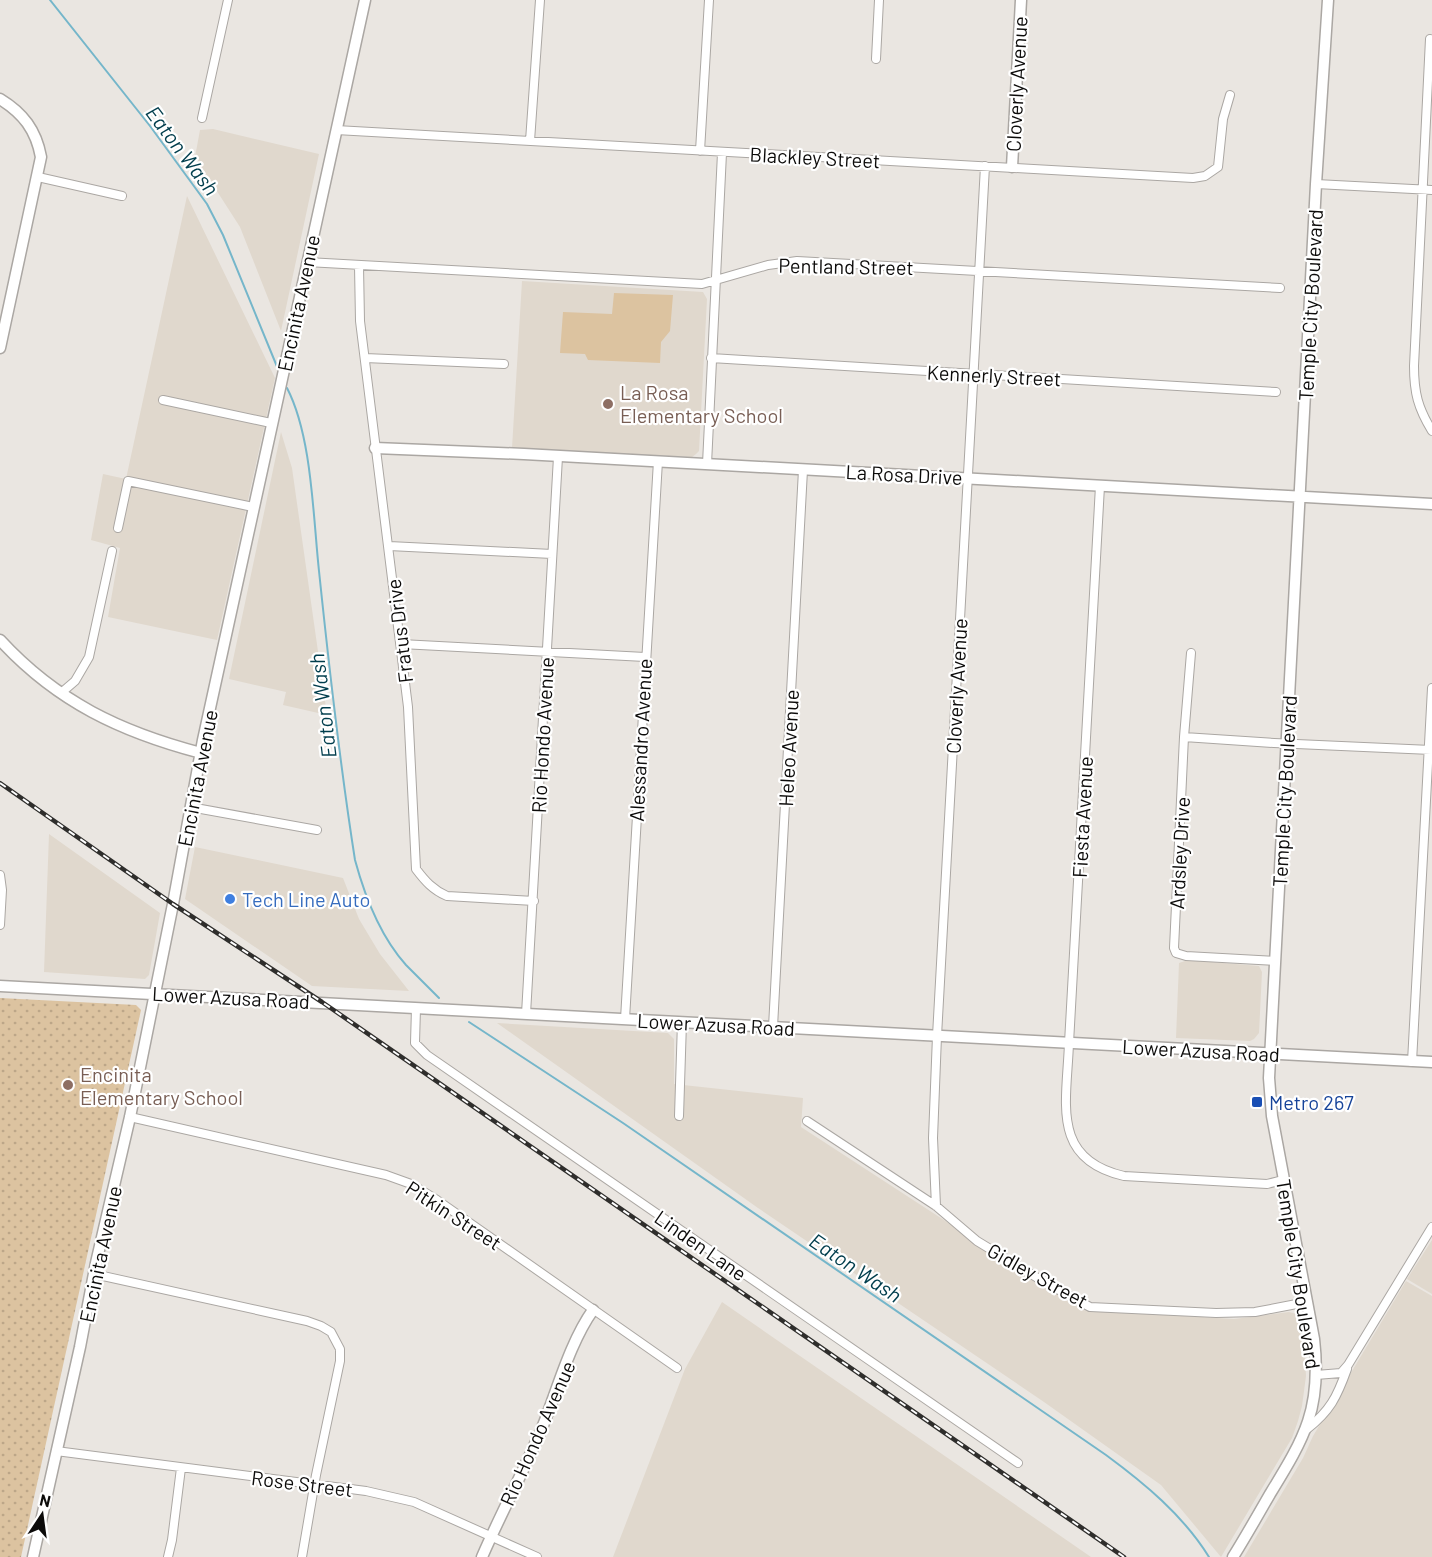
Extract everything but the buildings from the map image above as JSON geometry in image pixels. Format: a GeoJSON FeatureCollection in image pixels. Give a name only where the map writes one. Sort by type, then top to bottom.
{"type":"FeatureCollection","features":[{"type":"Feature","properties":{"kind":"street"},"geometry":{"type":"LineString","coordinates":[[202,118],[228,0]]}},
{"type":"Feature","properties":{"kind":"street","name":"Encinita Avenue"},"geometry":{"type":"LineString","coordinates":[[33,1557],[130,1117],[201,753],[364,0]]}},
{"type":"Feature","properties":{"kind":"street"},"geometry":{"type":"LineString","coordinates":[[530,141],[540,0]]}},
{"type":"Feature","properties":{"kind":"street"},"geometry":{"type":"LineString","coordinates":[[700,151],[709,0]]}},
{"type":"Feature","properties":{"kind":"street"},"geometry":{"type":"LineString","coordinates":[[876,59],[879,0]]}},
{"type":"Feature","properties":{"kind":"street","name":"Cloverly Avenue"},"geometry":{"type":"LineString","coordinates":[[1012,167],[1021,0]]}},
{"type":"Feature","properties":{"kind":"street","name":"Temple City Boulevard"},"geometry":{"type":"LineString","coordinates":[[1233,1557],[1296,1452],[1306,1429],[1316,1387],[1314,1339],[1270,1100],[1286,743],[1328,0]]}},
{"type":"Feature","properties":{"kind":"street"},"geometry":{"type":"LineString","coordinates":[[1430,39],[1414,389],[1419,407],[1432,431]]}},
{"type":"Feature","properties":{"kind":"street","name":"Blackley Street"},"geometry":{"type":"LineString","coordinates":[[336,130],[1193,178],[1205,176],[1218,167],[1223,119],[1230,95]]}},
{"type":"Feature","properties":{"kind":"street"},"geometry":{"type":"LineString","coordinates":[[0,99],[21,114],[32,128],[38,141],[41,157],[0,348]]}},
{"type":"Feature","properties":{"kind":"street"},"geometry":{"type":"LineString","coordinates":[[706,464],[722,153]]}},
{"type":"Feature","properties":{"kind":"street","name":"Cloverly Avenue"},"geometry":{"type":"LineString","coordinates":[[936,1206],[933,1138],[937,1036],[985,166]]}},
{"type":"Feature","properties":{"kind":"street"},"geometry":{"type":"LineString","coordinates":[[38,177],[122,196]]}},
{"type":"Feature","properties":{"kind":"street"},"geometry":{"type":"LineString","coordinates":[[1316,184],[1432,190]]}},
{"type":"Feature","properties":{"kind":"street","name":"Pentland Street"},"geometry":{"type":"LineString","coordinates":[[307,262],[702,284],[715,282],[735,273],[768,264],[797,261],[1280,288]]}},
{"type":"Feature","properties":{"kind":"street","name":"Fratus Drive"},"geometry":{"type":"LineString","coordinates":[[358,266],[358,298],[364,358],[411,737],[416,869],[437,892],[447,896],[534,901]]}},
{"type":"Feature","properties":{"kind":"street"},"geometry":{"type":"LineString","coordinates":[[364,358],[504,364]]}},
{"type":"Feature","properties":{"kind":"street","name":"Kennerly Street"},"geometry":{"type":"LineString","coordinates":[[711,358],[1276,392]]}},
{"type":"Feature","properties":{"kind":"street"},"geometry":{"type":"LineString","coordinates":[[163,400],[272,423]]}},
{"type":"Feature","properties":{"kind":"street","name":"La Rosa Drive"},"geometry":{"type":"LineString","coordinates":[[375,448],[1301,495],[1432,504]]}},
{"type":"Feature","properties":{"kind":"street","name":"Rio Hondo Avenue"},"geometry":{"type":"LineString","coordinates":[[526,1014],[558,457]]}},
{"type":"Feature","properties":{"kind":"street","name":"Alessandro Avenue"},"geometry":{"type":"LineString","coordinates":[[625,1019],[658,462]]}},
{"type":"Feature","properties":{"kind":"street","name":"Heleo Avenue"},"geometry":{"type":"LineString","coordinates":[[773,1027],[802,470]]}},
{"type":"Feature","properties":{"kind":"street"},"geometry":{"type":"LineString","coordinates":[[118,528],[128,482],[253,507]]}},
{"type":"Feature","properties":{"kind":"street","name":"Fiesta Avenue"},"geometry":{"type":"LineString","coordinates":[[1100,486],[1069,1043],[1066,1118],[1070,1137],[1090,1163],[1111,1173],[1124,1176],[1268,1184],[1283,1180]]}},
{"type":"Feature","properties":{"kind":"street"},"geometry":{"type":"LineString","coordinates":[[388,546],[552,554]]}},
{"type":"Feature","properties":{"kind":"street"},"geometry":{"type":"LineString","coordinates":[[61,693],[75,681],[89,657],[112,551]]}},
{"type":"Feature","properties":{"kind":"street"},"geometry":{"type":"LineString","coordinates":[[0,640],[34,674],[83,708],[162,744],[201,753]]}},
{"type":"Feature","properties":{"kind":"street"},"geometry":{"type":"LineString","coordinates":[[401,644],[645,657]]}},
{"type":"Feature","properties":{"kind":"street","name":"Ardsley Drive"},"geometry":{"type":"LineString","coordinates":[[1191,653],[1184,737],[1174,948],[1176,953],[1186,956],[1275,961]]}},
{"type":"Feature","properties":{"kind":"street"},"geometry":{"type":"LineString","coordinates":[[1412,1062],[1432,688]]}},
{"type":"Feature","properties":{"kind":"street"},"geometry":{"type":"LineString","coordinates":[[1184,737],[1430,750]]}},
{"type":"Feature","properties":{"kind":"street"},"geometry":{"type":"LineString","coordinates":[[190,807],[317,830]]}},
{"type":"Feature","properties":{"kind":"street"},"geometry":{"type":"LineString","coordinates":[[0,875],[2,890],[0,925]]}},
{"type":"Feature","properties":{"kind":"street","name":"Lower Azusa Road"},"geometry":{"type":"LineString","coordinates":[[0,986],[1432,1062]]}},
{"type":"Feature","properties":{"kind":"street","name":"Linden Lane"},"geometry":{"type":"LineString","coordinates":[[416,1008],[415,1043],[427,1055],[1018,1463]]}},
{"type":"Feature","properties":{"kind":"street"},"geometry":{"type":"LineString","coordinates":[[680,1116],[682,1022]]}},
{"type":"Feature","properties":{"kind":"street","name":"Pitkin Street"},"geometry":{"type":"LineString","coordinates":[[130,1117],[363,1169],[402,1180],[437,1200],[677,1368]]}},
{"type":"Feature","properties":{"kind":"street","name":"Gidley Street"},"geometry":{"type":"LineString","coordinates":[[807,1121],[936,1206],[977,1241],[1090,1307],[1255,1312],[1307,1302]]}},
{"type":"Feature","properties":{"kind":"street"},"geometry":{"type":"LineString","coordinates":[[1316,1375],[1341,1373],[1348,1365],[1432,1227]]}},
{"type":"Feature","properties":{"kind":"street"},"geometry":{"type":"LineString","coordinates":[[94,1274],[307,1321],[331,1332],[340,1349],[339,1374],[314,1484],[302,1557]]}},
{"type":"Feature","properties":{"kind":"street","name":"Rio Hondo Avenue"},"geometry":{"type":"LineString","coordinates":[[482,1557],[542,1427],[587,1318],[593,1310]]}},
{"type":"Feature","properties":{"kind":"street"},"geometry":{"type":"LineString","coordinates":[[1306,1429],[1323,1417],[1339,1390],[1348,1365]]}},
{"type":"Feature","properties":{"kind":"street","name":"Rose Street"},"geometry":{"type":"LineString","coordinates":[[56,1451],[397,1497],[414,1502],[537,1557]]}},
{"type":"Feature","properties":{"kind":"street"},"geometry":{"type":"LineString","coordinates":[[168,1557],[181,1468]]}},
{"type":"Feature","properties":{"kind":"shaded area"},"geometry":{"type":"Polygon","coordinates":[[[213,129],[319,154],[281,331],[240,227],[195,157],[200,130],[213,129]]]}},
{"type":"Feature","properties":{"kind":"shaded area"},"geometry":{"type":"Polygon","coordinates":[[[187,196],[275,378],[217,640],[108,617],[120,548],[91,540],[103,474],[126,479],[187,196]]]}},
{"type":"Feature","properties":{"kind":"shaded area","name":"La Rosa Elementary School"},"geometry":{"type":"Polygon","coordinates":[[[522,281],[703,292],[707,299],[699,451],[692,457],[512,448],[522,281]]]}},
{"type":"Feature","properties":{"kind":"shaded area"},"geometry":{"type":"Polygon","coordinates":[[[614,293],[673,295],[670,331],[661,342],[660,363],[588,360],[585,354],[560,353],[563,312],[612,314],[614,293]]]}},
{"type":"Feature","properties":{"kind":"shaded area"},"geometry":{"type":"Polygon","coordinates":[[[281,432],[292,468],[327,715],[283,705],[286,692],[229,679],[281,432]]]}},
{"type":"Feature","properties":{"kind":"shaded area"},"geometry":{"type":"Polygon","coordinates":[[[49,834],[160,913],[149,975],[145,979],[44,972],[49,834]]]}},
{"type":"Feature","properties":{"kind":"shaded area"},"geometry":{"type":"Polygon","coordinates":[[[195,847],[343,878],[359,919],[380,954],[409,991],[312,986],[185,899],[195,847]]]}},
{"type":"Feature","properties":{"kind":"shaded area"},"geometry":{"type":"Polygon","coordinates":[[[1188,960],[1259,966],[1262,972],[1259,1033],[1254,1039],[1250,1041],[1176,1038],[1179,963],[1188,960]]]}},
{"type":"Feature","properties":{"kind":"shaded area"},"geometry":{"type":"Polygon","coordinates":[[[0,998],[136,1005],[141,1010],[21,1557],[0,1557],[0,998]]]}},
{"type":"Feature","properties":{"kind":"shaded area"},"geometry":{"type":"Polygon","coordinates":[[[497,1023],[668,1033],[674,1039],[674,1084],[803,1098],[801,1127],[1082,1310],[1234,1319],[1289,1312],[1297,1314],[1304,1344],[1306,1376],[1298,1421],[1292,1438],[1221,1557],[1161,1485],[1044,1402],[758,1208],[497,1023]]]}},
{"type":"Feature","properties":{"kind":"shaded area"},"geometry":{"type":"Polygon","coordinates":[[[1432,1240],[1432,1294],[1407,1279],[1432,1240]]]}},
{"type":"Feature","properties":{"kind":"shaded area"},"geometry":{"type":"Polygon","coordinates":[[[1406,1281],[1432,1296],[1432,1557],[1244,1557],[1303,1458],[1313,1436],[1406,1281]]]}},
{"type":"Feature","properties":{"kind":"shaded area"},"geometry":{"type":"Polygon","coordinates":[[[722,1302],[1091,1557],[613,1557],[685,1369],[722,1302]]]}},
{"type":"Feature","properties":{"kind":"waterway","name":"Eaton Wash"},"geometry":{"type":"LineString","coordinates":[[50,0],[150,126],[207,204],[223,235],[278,369]]}},
{"type":"Feature","properties":{"kind":"waterway","name":"Eaton Wash"},"geometry":{"type":"LineString","coordinates":[[287,388],[302,429],[307,452],[331,680],[355,860],[369,902],[388,942],[406,965],[439,998]]}},
{"type":"Feature","properties":{"kind":"waterway","name":"Eaton Wash"},"geometry":{"type":"LineString","coordinates":[[469,1022],[623,1123],[1106,1455],[1162,1501],[1187,1527],[1209,1557]]}},
{"type":"Feature","properties":{"kind":"railway"},"geometry":{"type":"LineString","coordinates":[[0,783],[173,904],[322,1002],[1124,1557]]}},
{"type":"Feature","properties":{"kind":"place","name":"La Rosa Elementary School"},"geometry":{"type":"Point","coordinates":[608,404]}},
{"type":"Feature","properties":{"kind":"place","name":"Tech Line Auto"},"geometry":{"type":"Point","coordinates":[230,899]}},
{"type":"Feature","properties":{"kind":"place","name":"Encinita Elementary School"},"geometry":{"type":"Point","coordinates":[68,1085]}},
{"type":"Feature","properties":{"kind":"place","name":"Metro 267"},"geometry":{"type":"Point","coordinates":[1257,1102]}}]}
